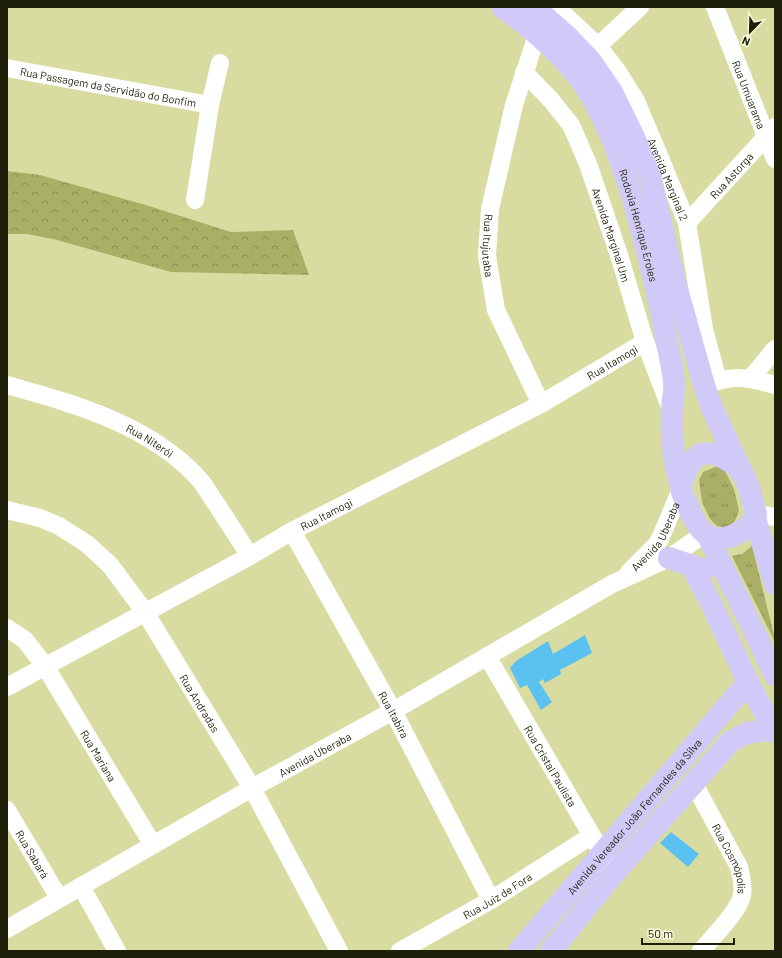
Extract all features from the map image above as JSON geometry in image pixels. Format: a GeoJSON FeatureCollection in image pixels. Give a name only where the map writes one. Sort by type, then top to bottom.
{"type":"FeatureCollection","features":[{"type":"Feature","properties":{"kind":"main road","name":"Rodovia Henrique Eroles"},"geometry":{"type":"LineString","coordinates":[[502,7],[560,56],[580,79],[599,110],[616,147],[645,241],[658,295],[674,382],[672,412],[673,455],[675,469],[681,487]]}},
{"type":"Feature","properties":{"kind":"main road","name":"Rodovia Henrique Eroles"},"geometry":{"type":"LineString","coordinates":[[534,7],[568,37],[590,60],[612,92],[634,137],[650,179],[675,282],[711,383],[712,408],[741,470]]}},
{"type":"Feature","properties":{"kind":"main road"},"geometry":{"type":"LineString","coordinates":[[775,584],[762,516],[741,470],[725,457],[712,453],[700,454],[692,461],[681,487],[696,524],[706,535],[775,675]]}},
{"type":"Feature","properties":{"kind":"main road"},"geometry":{"type":"LineString","coordinates":[[706,535],[722,538],[735,535],[762,516]]}},
{"type":"Feature","properties":{"kind":"main road"},"geometry":{"type":"LineString","coordinates":[[669,558],[728,579]]}},
{"type":"Feature","properties":{"kind":"main road"},"geometry":{"type":"LineString","coordinates":[[691,565],[712,605],[748,682],[774,731]]}},
{"type":"Feature","properties":{"kind":"main road","name":"Avenida Vereador João Fernandes da Silva"},"geometry":{"type":"LineString","coordinates":[[519,951],[597,845],[748,682]]}},
{"type":"Feature","properties":{"kind":"main road","name":"Avenida Vereador João Fernandes da Silva"},"geometry":{"type":"LineString","coordinates":[[551,951],[611,877],[693,782],[730,742],[746,733],[774,731]]}},
{"type":"Feature","properties":{"kind":"street","name":"Avenida Marginal 2"},"geometry":{"type":"LineString","coordinates":[[556,7],[598,46],[618,72],[636,101],[687,223],[711,383]]}},
{"type":"Feature","properties":{"kind":"street"},"geometry":{"type":"LineString","coordinates":[[598,46],[640,7]]}},
{"type":"Feature","properties":{"kind":"street","name":"Rua Umuarama"},"geometry":{"type":"LineString","coordinates":[[715,7],[770,132],[775,159]]}},
{"type":"Feature","properties":{"kind":"street","name":"Rua Itujutaba"},"geometry":{"type":"LineString","coordinates":[[537,35],[512,112],[490,209],[487,256],[496,310],[541,404]]}},
{"type":"Feature","properties":{"kind":"street"},"geometry":{"type":"LineString","coordinates":[[195,200],[210,105],[220,63]]}},
{"type":"Feature","properties":{"kind":"street","name":"Rua Passagem da Servidão do Bonfim"},"geometry":{"type":"LineString","coordinates":[[7,68],[210,105]]}},
{"type":"Feature","properties":{"kind":"street","name":"Avenida Marginal Um"},"geometry":{"type":"LineString","coordinates":[[524,72],[551,100],[571,125],[588,164],[619,255],[645,342],[672,412]]}},
{"type":"Feature","properties":{"kind":"street","name":"Rua Astorga"},"geometry":{"type":"LineString","coordinates":[[687,223],[770,132]]}},
{"type":"Feature","properties":{"kind":"street","name":"Rua Itamogi"},"geometry":{"type":"LineString","coordinates":[[7,687],[250,556],[292,531],[541,404],[645,342]]}},
{"type":"Feature","properties":{"kind":"street"},"geometry":{"type":"LineString","coordinates":[[751,378],[775,349]]}},
{"type":"Feature","properties":{"kind":"street"},"geometry":{"type":"LineString","coordinates":[[711,383],[732,377],[751,378],[775,385]]}},
{"type":"Feature","properties":{"kind":"street","name":"Rua Niterói"},"geometry":{"type":"LineString","coordinates":[[7,385],[62,400],[100,414],[136,431],[169,451],[200,480],[250,556]]}},
{"type":"Feature","properties":{"kind":"street","name":"Avenida Uberaba"},"geometry":{"type":"LineString","coordinates":[[622,579],[656,545],[660,539],[681,487]]}},
{"type":"Feature","properties":{"kind":"street","name":"Rua Andradas"},"geometry":{"type":"LineString","coordinates":[[7,510],[40,518],[59,526],[87,544],[110,565],[145,612],[252,788],[339,951]]}},
{"type":"Feature","properties":{"kind":"street","name":"Rua Itabira"},"geometry":{"type":"LineString","coordinates":[[292,531],[393,711],[492,900]]}},
{"type":"Feature","properties":{"kind":"street","name":"Avenida Uberaba"},"geometry":{"type":"LineString","coordinates":[[7,929],[252,788],[393,711],[622,579],[669,558],[706,535]]}},
{"type":"Feature","properties":{"kind":"street","name":"Rua Mariana"},"geometry":{"type":"LineString","coordinates":[[7,628],[25,640],[45,666],[152,845]]}},
{"type":"Feature","properties":{"kind":"street","name":"Rua Cristal Paulista"},"geometry":{"type":"LineString","coordinates":[[487,656],[597,845],[611,877]]}},
{"type":"Feature","properties":{"kind":"street","name":"Rua Cosmópolis"},"geometry":{"type":"LineString","coordinates":[[693,782],[739,867],[743,894],[738,907],[700,951]]}},
{"type":"Feature","properties":{"kind":"street","name":"Rua Sabará"},"geometry":{"type":"LineString","coordinates":[[7,810],[59,898]]}},
{"type":"Feature","properties":{"kind":"street","name":"Rua Juiz de Fora"},"geometry":{"type":"LineString","coordinates":[[400,951],[492,900],[597,845]]}},
{"type":"Feature","properties":{"kind":"street"},"geometry":{"type":"LineString","coordinates":[[81,886],[117,951]]}},
{"type":"Feature","properties":{"kind":"green space"},"geometry":{"type":"Polygon","coordinates":[[[7,171],[40,175],[149,206],[231,232],[293,230],[309,275],[171,272],[53,239],[27,234],[7,234],[7,171]]]}},
{"type":"Feature","properties":{"kind":"green space"},"geometry":{"type":"Polygon","coordinates":[[[717,466],[725,471],[734,489],[739,510],[735,521],[727,528],[717,526],[710,519],[702,502],[699,480],[703,472],[717,466]]]}},
{"type":"Feature","properties":{"kind":"green space"},"geometry":{"type":"Polygon","coordinates":[[[752,546],[775,642],[732,556],[742,554],[752,546]]]}},
{"type":"Feature","properties":{"kind":"building"},"geometry":{"type":"Polygon","coordinates":[[[585,635],[592,653],[560,670],[561,674],[545,683],[543,679],[539,682],[552,702],[541,710],[527,685],[520,688],[510,668],[516,661],[548,641],[553,654],[585,635]]]}},
{"type":"Feature","properties":{"kind":"building"},"geometry":{"type":"Polygon","coordinates":[[[671,832],[699,854],[688,867],[660,843],[671,832]]]}}]}
